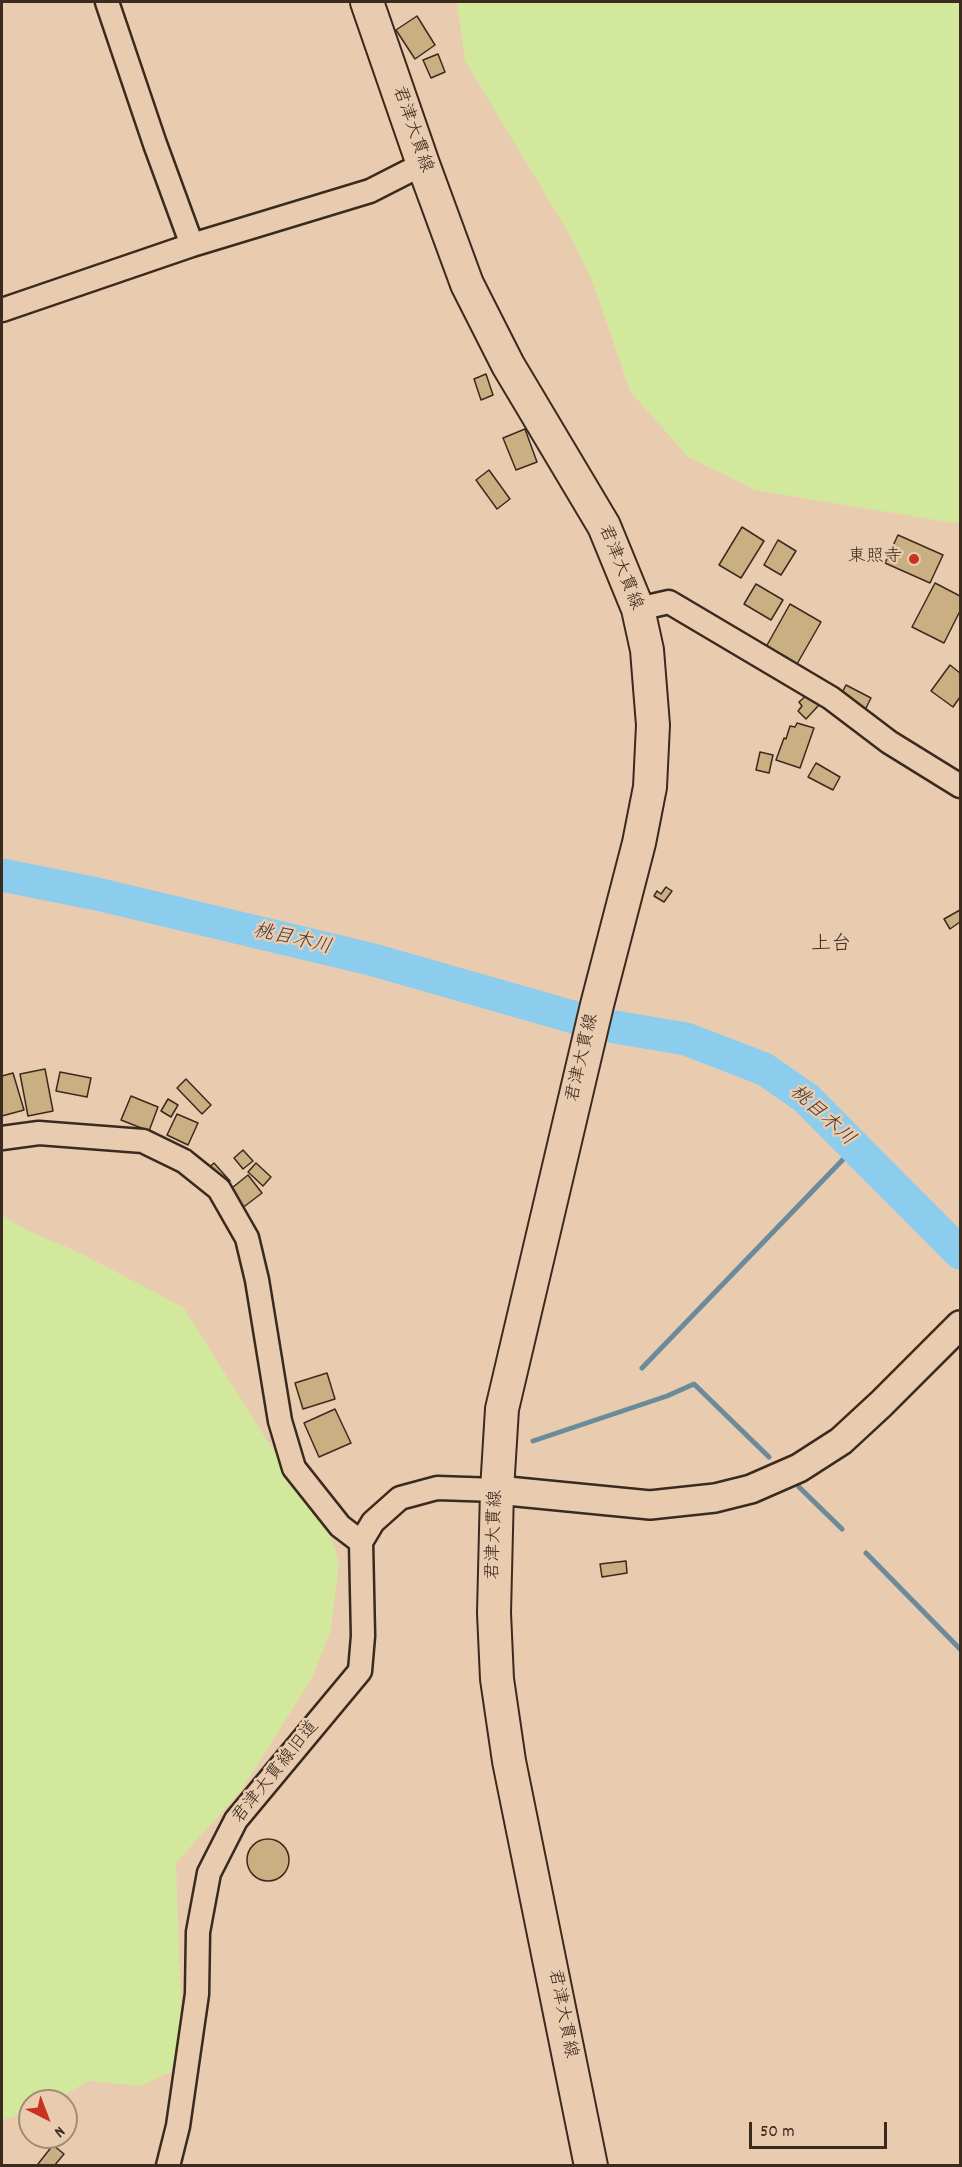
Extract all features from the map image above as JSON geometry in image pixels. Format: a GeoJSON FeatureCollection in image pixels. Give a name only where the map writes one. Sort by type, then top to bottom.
{"type":"FeatureCollection","features":[{"type":"Feature","properties":{"kind":"main road","name":"君津大貫線"},"geometry":{"type":"LineString","coordinates":[[367,2],[467,284],[508,365],[604,526],[638,609],[647,650],[653,725],[651,787],[502,1409],[497,1490],[494,1613],[497,1679],[509,1761],[591,2166]]}},
{"type":"Feature","properties":{"kind":"street"},"geometry":{"type":"LineString","coordinates":[[107,2],[154,144],[192,245]]}},
{"type":"Feature","properties":{"kind":"street"},"geometry":{"type":"LineString","coordinates":[[2,310],[192,245],[370,191],[423,164]]}},
{"type":"Feature","properties":{"kind":"street"},"geometry":{"type":"LineString","coordinates":[[638,609],[669,602],[687,611],[831,698],[889,742],[960,786]]}},
{"type":"Feature","properties":{"kind":"street"},"geometry":{"type":"LineString","coordinates":[[2,1138],[39,1133],[143,1141],[184,1161],[219,1189],[247,1238],[257,1280],[280,1421],[294,1468],[340,1526],[361,1542],[373,1522],[400,1498],[437,1488],[497,1490],[650,1505],[716,1498],[751,1489],[799,1468],[841,1441],[882,1404],[960,1325]]}},
{"type":"Feature","properties":{"kind":"street","name":"君津大貫線旧道"},"geometry":{"type":"LineString","coordinates":[[168,2166],[178,2126],[198,1994],[198,1932],[209,1873],[236,1820],[360,1671],[363,1636],[361,1542]]}},
{"type":"Feature","properties":{"kind":"green space"},"geometry":{"type":"Polygon","coordinates":[[[457,2],[960,2],[960,524],[755,490],[688,457],[630,391],[592,280],[570,235],[465,61],[457,2]]]}},
{"type":"Feature","properties":{"kind":"green space"},"geometry":{"type":"Polygon","coordinates":[[[2,1215],[26,1230],[76,1251],[183,1307],[302,1496],[329,1530],[339,1562],[331,1629],[312,1678],[240,1792],[176,1863],[183,2066],[140,2086],[88,2081],[75,2089],[18,2089],[18,2115],[2,2120],[2,1215]]]}},
{"type":"Feature","properties":{"kind":"building"},"geometry":{"type":"Polygon","coordinates":[[[417,16],[435,45],[415,59],[396,30],[417,16]]]}},
{"type":"Feature","properties":{"kind":"building"},"geometry":{"type":"Polygon","coordinates":[[[438,54],[445,72],[431,78],[423,60],[438,54]]]}},
{"type":"Feature","properties":{"kind":"building"},"geometry":{"type":"Polygon","coordinates":[[[486,374],[493,395],[481,400],[474,379],[486,374]]]}},
{"type":"Feature","properties":{"kind":"building"},"geometry":{"type":"Polygon","coordinates":[[[525,429],[537,462],[516,470],[503,438],[525,429]]]}},
{"type":"Feature","properties":{"kind":"building"},"geometry":{"type":"Polygon","coordinates":[[[489,470],[510,499],[497,509],[476,480],[489,470]]]}},
{"type":"Feature","properties":{"kind":"building"},"geometry":{"type":"Polygon","coordinates":[[[742,527],[764,541],[741,578],[719,565],[742,527]]]}},
{"type":"Feature","properties":{"kind":"building","name":"東照寺"},"geometry":{"type":"Polygon","coordinates":[[[898,535],[943,555],[930,583],[885,563],[898,535]]]}},
{"type":"Feature","properties":{"kind":"building"},"geometry":{"type":"Polygon","coordinates":[[[778,540],[796,551],[781,575],[764,565],[778,540]]]}},
{"type":"Feature","properties":{"kind":"building"},"geometry":{"type":"Polygon","coordinates":[[[935,583],[960,596],[960,611],[944,643],[912,627],[935,583]]]}},
{"type":"Feature","properties":{"kind":"building"},"geometry":{"type":"Polygon","coordinates":[[[756,584],[783,600],[771,620],[744,604],[756,584]]]}},
{"type":"Feature","properties":{"kind":"building"},"geometry":{"type":"Polygon","coordinates":[[[790,604],[821,622],[797,664],[766,647],[790,604]]]}},
{"type":"Feature","properties":{"kind":"building"},"geometry":{"type":"Polygon","coordinates":[[[950,665],[960,673],[960,697],[953,707],[931,691],[950,665]]]}},
{"type":"Feature","properties":{"kind":"building"},"geometry":{"type":"Polygon","coordinates":[[[846,685],[871,698],[863,714],[838,701],[846,685]]]}},
{"type":"Feature","properties":{"kind":"building"},"geometry":{"type":"Polygon","coordinates":[[[808,694],[819,705],[806,719],[798,711],[802,706],[799,702],[808,694]]]}},
{"type":"Feature","properties":{"kind":"building"},"geometry":{"type":"Polygon","coordinates":[[[797,723],[814,728],[800,768],[776,760],[790,726],[795,727],[797,723]]]}},
{"type":"Feature","properties":{"kind":"building"},"geometry":{"type":"Polygon","coordinates":[[[760,752],[773,755],[769,773],[756,770],[760,752]]]}},
{"type":"Feature","properties":{"kind":"building"},"geometry":{"type":"Polygon","coordinates":[[[816,763],[840,777],[833,790],[808,777],[816,763]]]}},
{"type":"Feature","properties":{"kind":"building"},"geometry":{"type":"Polygon","coordinates":[[[666,887],[672,891],[664,902],[654,896],[657,891],[661,894],[666,887]]]}},
{"type":"Feature","properties":{"kind":"building"},"geometry":{"type":"Polygon","coordinates":[[[960,910],[960,922],[950,929],[944,919],[960,910]]]}},
{"type":"Feature","properties":{"kind":"building"},"geometry":{"type":"Polygon","coordinates":[[[45,1069],[53,1111],[28,1116],[20,1074],[45,1069]]]}},
{"type":"Feature","properties":{"kind":"building"},"geometry":{"type":"Polygon","coordinates":[[[60,1072],[91,1078],[87,1097],[56,1091],[60,1072]]]}},
{"type":"Feature","properties":{"kind":"building"},"geometry":{"type":"Polygon","coordinates":[[[13,1073],[24,1110],[2,1116],[2,1076],[13,1073]]]}},
{"type":"Feature","properties":{"kind":"building"},"geometry":{"type":"Polygon","coordinates":[[[186,1079],[211,1105],[202,1114],[177,1088],[186,1079]]]}},
{"type":"Feature","properties":{"kind":"building"},"geometry":{"type":"Polygon","coordinates":[[[131,1096],[158,1107],[149,1131],[121,1120],[131,1096]]]}},
{"type":"Feature","properties":{"kind":"building"},"geometry":{"type":"Polygon","coordinates":[[[168,1099],[178,1105],[171,1117],[161,1111],[168,1099]]]}},
{"type":"Feature","properties":{"kind":"building"},"geometry":{"type":"Polygon","coordinates":[[[177,1114],[198,1123],[188,1145],[167,1135],[177,1114]]]}},
{"type":"Feature","properties":{"kind":"building"},"geometry":{"type":"Polygon","coordinates":[[[243,1150],[253,1161],[243,1169],[234,1158],[243,1150]]]}},
{"type":"Feature","properties":{"kind":"building"},"geometry":{"type":"Polygon","coordinates":[[[214,1163],[230,1181],[224,1187],[207,1169],[214,1163]]]}},
{"type":"Feature","properties":{"kind":"building"},"geometry":{"type":"Polygon","coordinates":[[[256,1163],[271,1177],[263,1186],[248,1172],[256,1163]]]}},
{"type":"Feature","properties":{"kind":"building"},"geometry":{"type":"Polygon","coordinates":[[[248,1175],[262,1193],[241,1209],[227,1192],[248,1175]]]}},
{"type":"Feature","properties":{"kind":"building"},"geometry":{"type":"Polygon","coordinates":[[[327,1373],[335,1399],[303,1409],[295,1383],[327,1373]]]}},
{"type":"Feature","properties":{"kind":"building"},"geometry":{"type":"Polygon","coordinates":[[[335,1409],[351,1443],[319,1457],[304,1423],[335,1409]]]}},
{"type":"Feature","properties":{"kind":"building"},"geometry":{"type":"Polygon","coordinates":[[[626,1561],[627,1573],[602,1577],[600,1564],[626,1561]]]}},
{"type":"Feature","properties":{"kind":"building"},"geometry":{"type":"Polygon","coordinates":[[[268,1839],[283,1845],[289,1860],[283,1875],[268,1881],[253,1875],[247,1860],[253,1845],[268,1839]]]}},
{"type":"Feature","properties":{"kind":"building"},"geometry":{"type":"Polygon","coordinates":[[[50,2149],[58,2149],[64,2154],[54,2166],[38,2164],[50,2149]]]}},
{"type":"Feature","properties":{"kind":"waterway","name":"桃目木川"},"geometry":{"type":"LineString","coordinates":[[2,875],[97,894],[370,959],[580,1019]]}},
{"type":"Feature","properties":{"kind":"waterway","name":"桃目木川"},"geometry":{"type":"LineString","coordinates":[[615,1027],[686,1039],[764,1069],[806,1098],[960,1253]]}},
{"type":"Feature","properties":{"kind":"waterway"},"geometry":{"type":"LineString","coordinates":[[642,1368],[855,1147]]}},
{"type":"Feature","properties":{"kind":"waterway"},"geometry":{"type":"LineString","coordinates":[[533,1441],[667,1396],[694,1384],[769,1457]]}},
{"type":"Feature","properties":{"kind":"waterway"},"geometry":{"type":"LineString","coordinates":[[799,1487],[842,1529]]}},
{"type":"Feature","properties":{"kind":"waterway"},"geometry":{"type":"LineString","coordinates":[[866,1553],[960,1649]]}},
{"type":"Feature","properties":{"kind":"place","name":"東照寺"},"geometry":{"type":"Point","coordinates":[914,559]}},
{"type":"Feature","properties":{"kind":"district","name":"上台"},"geometry":{"type":"Point","coordinates":[831,946]}}]}
